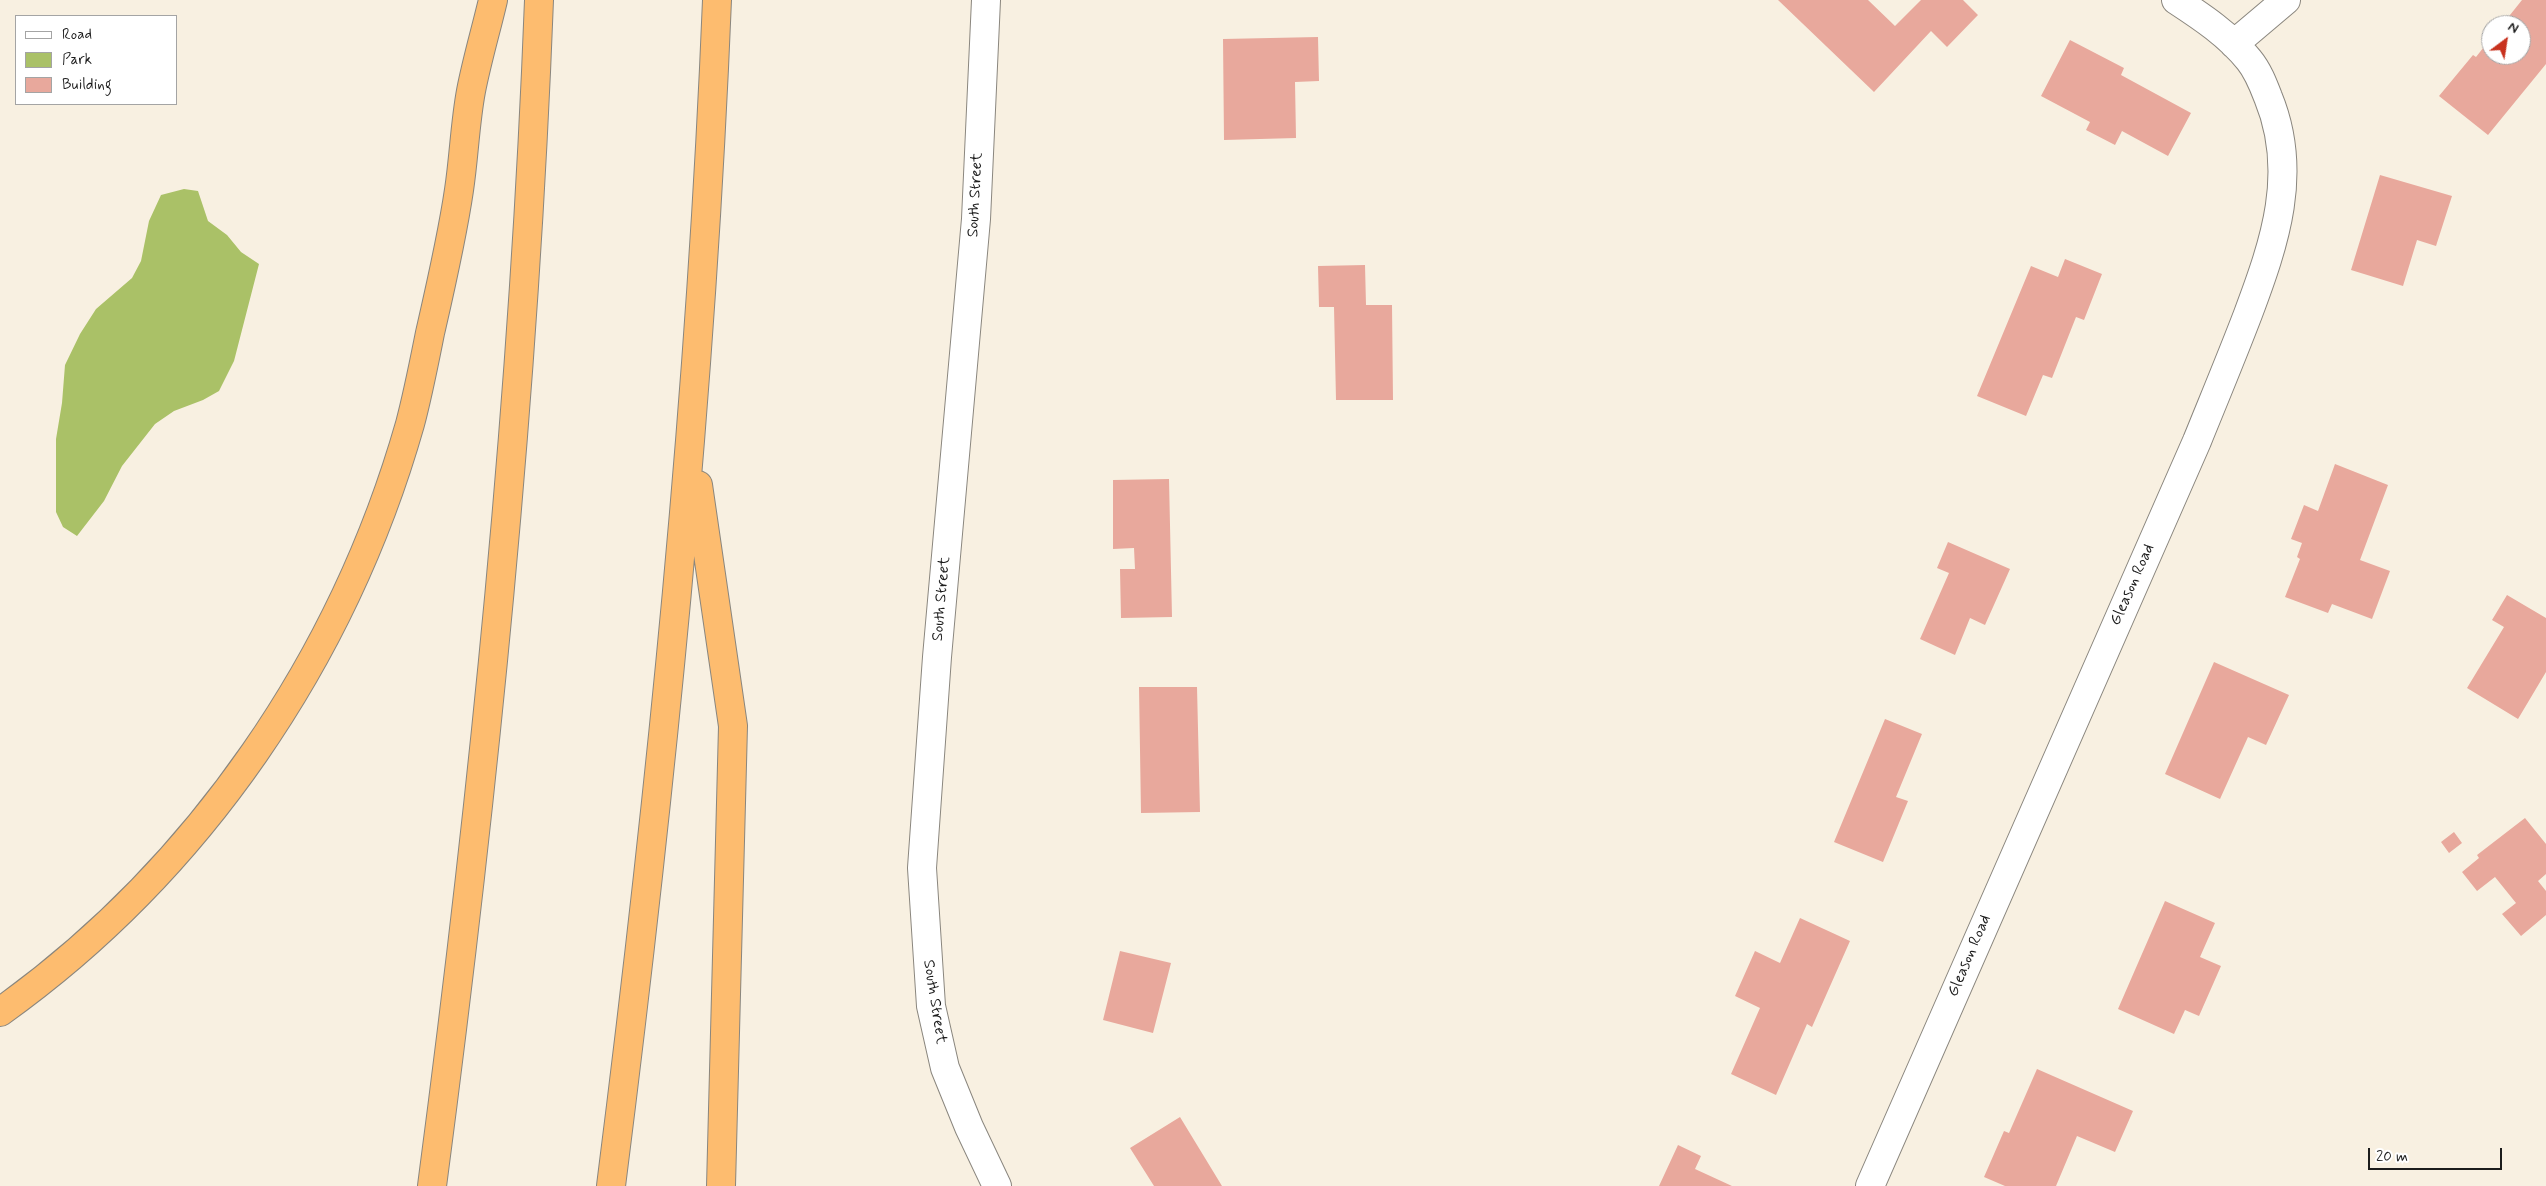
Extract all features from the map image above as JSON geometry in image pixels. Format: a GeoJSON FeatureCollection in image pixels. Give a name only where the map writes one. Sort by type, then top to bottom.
{"type":"FeatureCollection","features":[{"type":"Feature","properties":{"kind":"highway"},"geometry":{"type":"LineString","coordinates":[[0,1012],[39,984],[93,938],[149,883],[215,807],[245,769],[278,718],[327,634],[350,586],[382,509],[410,423],[452,235],[471,93],[493,0]]}},
{"type":"Feature","properties":{"kind":"highway"},"geometry":{"type":"LineString","coordinates":[[432,1186],[475,843],[503,554],[528,229],[539,0]]}},
{"type":"Feature","properties":{"kind":"highway"},"geometry":{"type":"LineString","coordinates":[[611,1186],[665,727],[691,434],[717,0]]}},
{"type":"Feature","properties":{"kind":"highway"},"geometry":{"type":"LineString","coordinates":[[691,434],[732,726],[721,1186]]}},
{"type":"Feature","properties":{"kind":"street","name":"South Street"},"geometry":{"type":"LineString","coordinates":[[986,0],[976,219],[937,657],[922,868],[931,1006],[945,1068],[969,1127],[997,1186]]}},
{"type":"Feature","properties":{"kind":"street","name":"Gleason Road"},"geometry":{"type":"LineString","coordinates":[[1870,1186],[2198,441],[2267,263],[2276,234],[2283,182],[2279,131],[2260,76],[2249,60],[2234,44],[2214,26],[2176,0]]}},
{"type":"Feature","properties":{"kind":"street"},"geometry":{"type":"LineString","coordinates":[[2234,44],[2286,0]]}},
{"type":"Feature","properties":{"kind":"green space"},"geometry":{"type":"Polygon","coordinates":[[[184,189],[198,191],[208,221],[227,235],[241,252],[259,264],[234,361],[219,391],[203,400],[174,411],[155,424],[122,466],[104,501],[77,536],[63,527],[56,512],[56,439],[62,403],[65,365],[80,334],[96,309],[132,278],[141,261],[149,221],[161,195],[184,189]]]}},
{"type":"Feature","properties":{"kind":"building"},"geometry":{"type":"Polygon","coordinates":[[[1778,0],[1868,0],[1895,26],[1921,0],[1963,0],[1978,15],[1947,47],[1931,31],[1874,92],[1778,0]]]}},
{"type":"Feature","properties":{"kind":"building"},"geometry":{"type":"Polygon","coordinates":[[[2522,0],[2546,0],[2546,64],[2488,135],[2439,96],[2473,55],[2476,57],[2481,51],[2481,65],[2531,65],[2531,15],[2510,15],[2522,0]]]}},
{"type":"Feature","properties":{"kind":"building"},"geometry":{"type":"Polygon","coordinates":[[[1318,37],[1319,81],[1295,82],[1296,138],[1224,140],[1223,39],[1318,37]]]}},
{"type":"Feature","properties":{"kind":"building"},"geometry":{"type":"Polygon","coordinates":[[[2070,40],[2124,68],[2121,75],[2191,113],[2168,156],[2122,131],[2115,145],[2086,130],[2090,122],[2041,96],[2070,40]]]}},
{"type":"Feature","properties":{"kind":"building"},"geometry":{"type":"Polygon","coordinates":[[[2380,175],[2452,196],[2436,246],[2417,240],[2403,286],[2351,270],[2380,175]]]}},
{"type":"Feature","properties":{"kind":"building"},"geometry":{"type":"Polygon","coordinates":[[[2065,259],[2102,274],[2084,320],[2076,317],[2052,378],[2043,375],[2026,416],[1977,396],[2031,266],[2058,277],[2065,259]]]}},
{"type":"Feature","properties":{"kind":"building"},"geometry":{"type":"Polygon","coordinates":[[[1365,265],[1366,305],[1392,305],[1393,400],[1336,400],[1334,307],[1319,307],[1318,266],[1365,265]]]}},
{"type":"Feature","properties":{"kind":"building"},"geometry":{"type":"Polygon","coordinates":[[[2335,464],[2388,485],[2360,560],[2390,571],[2372,619],[2332,604],[2328,613],[2285,597],[2300,559],[2297,557],[2302,543],[2291,539],[2304,505],[2318,511],[2335,464]]]}},
{"type":"Feature","properties":{"kind":"building"},"geometry":{"type":"Polygon","coordinates":[[[1169,479],[1172,617],[1121,618],[1120,569],[1135,569],[1134,548],[1113,549],[1113,480],[1169,479]]]}},
{"type":"Feature","properties":{"kind":"building"},"geometry":{"type":"Polygon","coordinates":[[[1948,542],[2010,569],[1985,625],[1970,618],[1955,655],[1920,639],[1949,573],[1937,568],[1948,542]]]}},
{"type":"Feature","properties":{"kind":"building"},"geometry":{"type":"Polygon","coordinates":[[[2507,595],[2546,618],[2546,672],[2518,719],[2467,688],[2504,627],[2492,620],[2507,595]]]}},
{"type":"Feature","properties":{"kind":"building"},"geometry":{"type":"Polygon","coordinates":[[[2214,662],[2289,695],[2266,745],[2248,737],[2220,799],[2165,774],[2214,662]]]}},
{"type":"Feature","properties":{"kind":"building"},"geometry":{"type":"Polygon","coordinates":[[[1139,687],[1197,687],[1200,812],[1141,813],[1139,687]]]}},
{"type":"Feature","properties":{"kind":"building"},"geometry":{"type":"Polygon","coordinates":[[[1885,719],[1922,734],[1896,797],[1908,801],[1883,862],[1834,842],[1885,719]]]}},
{"type":"Feature","properties":{"kind":"building"},"geometry":{"type":"Polygon","coordinates":[[[2525,818],[2546,844],[2546,874],[2538,881],[2546,891],[2546,915],[2521,936],[2502,914],[2516,903],[2495,877],[2477,891],[2462,872],[2479,858],[2477,855],[2525,818]]]}},
{"type":"Feature","properties":{"kind":"building"},"geometry":{"type":"Polygon","coordinates":[[[2454,832],[2462,843],[2449,853],[2441,842],[2454,832]]]}},
{"type":"Feature","properties":{"kind":"building"},"geometry":{"type":"Polygon","coordinates":[[[2165,901],[2215,923],[2200,957],[2221,966],[2199,1016],[2185,1010],[2174,1034],[2118,1009],[2165,901]]]}},
{"type":"Feature","properties":{"kind":"building"},"geometry":{"type":"Polygon","coordinates":[[[1800,918],[1850,941],[1812,1027],[1807,1024],[1776,1095],[1731,1074],[1760,1008],[1735,996],[1755,951],[1780,963],[1800,918]]]}},
{"type":"Feature","properties":{"kind":"building"},"geometry":{"type":"Polygon","coordinates":[[[1120,951],[1171,963],[1153,1033],[1103,1020],[1120,951]]]}},
{"type":"Feature","properties":{"kind":"building"},"geometry":{"type":"Polygon","coordinates":[[[2037,1069],[2133,1111],[2115,1152],[2077,1136],[2056,1186],[2005,1186],[1984,1177],[2004,1131],[2009,1133],[2037,1069]]]}},
{"type":"Feature","properties":{"kind":"building"},"geometry":{"type":"Polygon","coordinates":[[[1180,1117],[1222,1186],[1154,1186],[1130,1148],[1180,1117]]]}},
{"type":"Feature","properties":{"kind":"building"},"geometry":{"type":"Polygon","coordinates":[[[1678,1145],[1701,1156],[1695,1169],[1732,1186],[1659,1186],[1678,1145]]]}}]}
